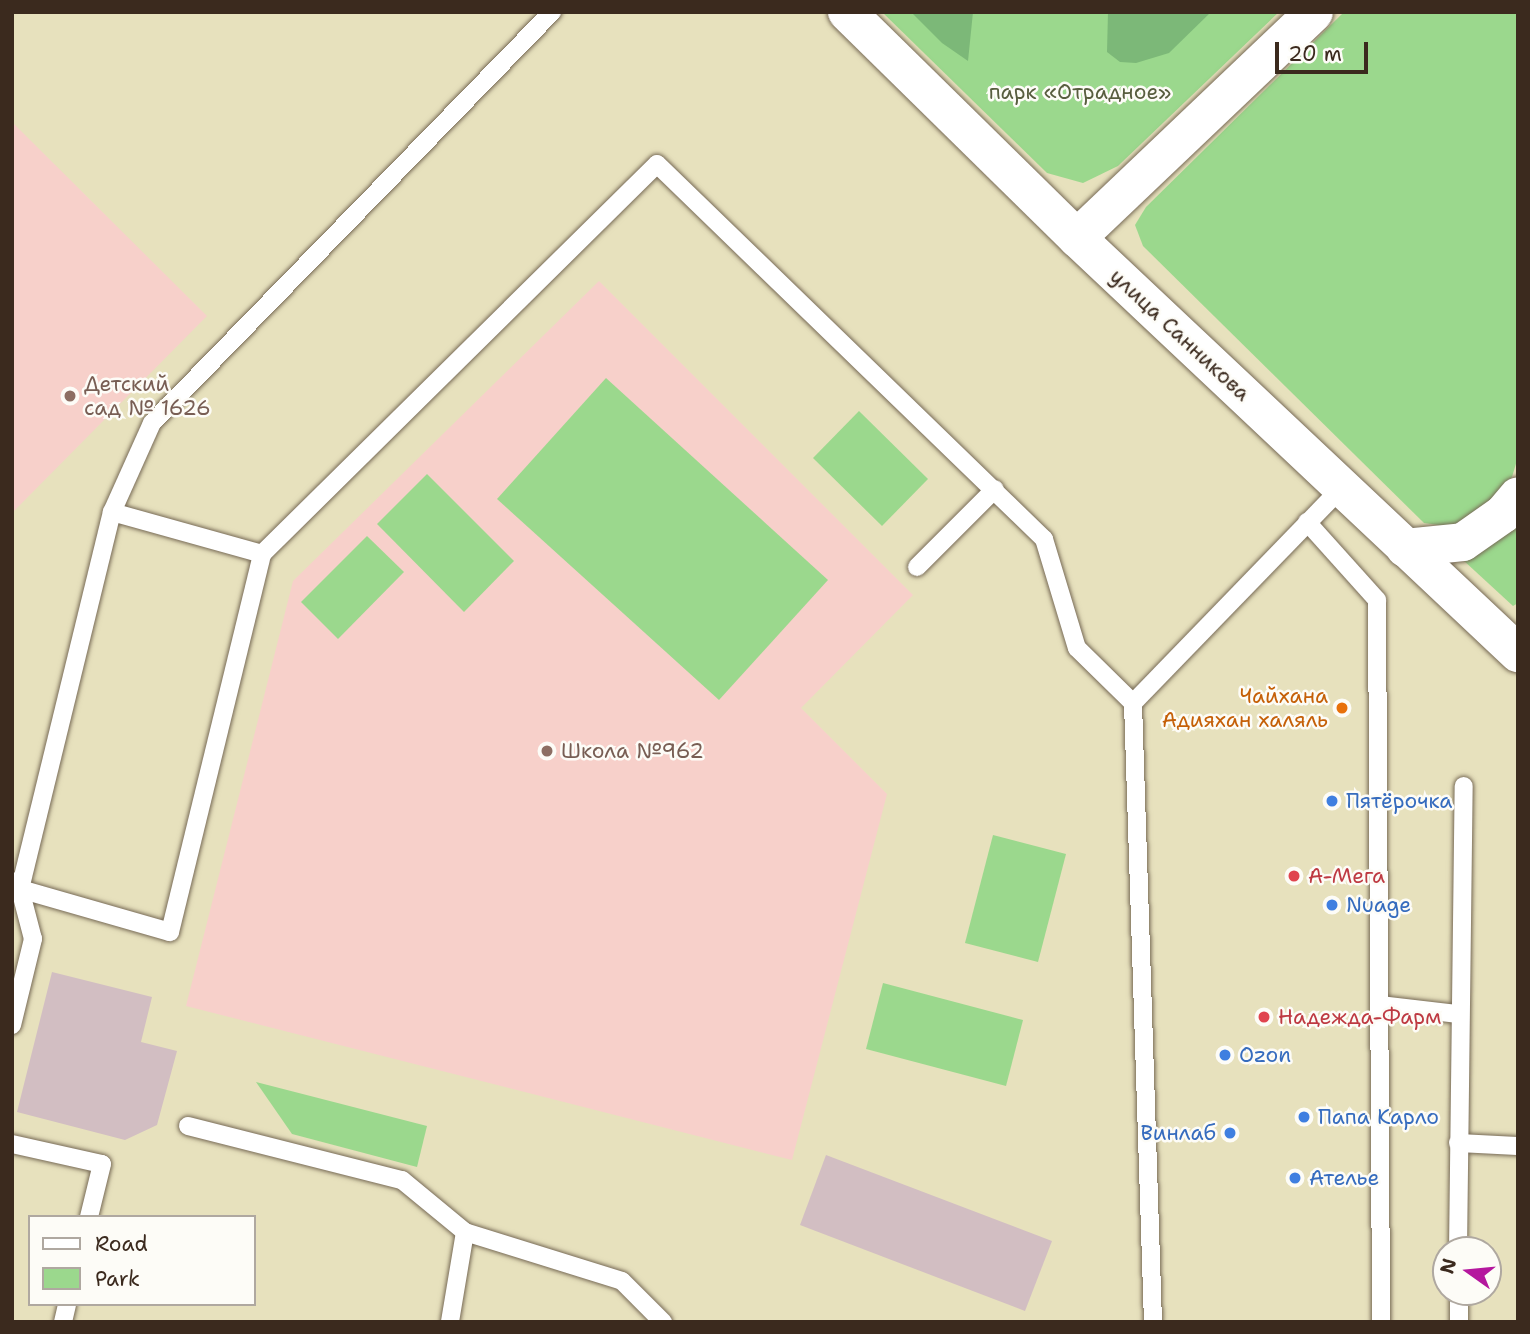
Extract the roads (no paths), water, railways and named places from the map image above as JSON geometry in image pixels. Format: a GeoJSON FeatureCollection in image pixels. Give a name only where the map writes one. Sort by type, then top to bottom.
{"type":"FeatureCollection","features":[{"type":"Feature","properties":{"kind":"street","name":"улица Санникова"},"geometry":{"type":"LineString","coordinates":[[847,12],[1077,238],[1518,653]]}},
{"type":"Feature","properties":{"kind":"street"},"geometry":{"type":"LineString","coordinates":[[1077,238],[1314,12]]}},
{"type":"Feature","properties":{"kind":"street"},"geometry":{"type":"LineString","coordinates":[[1405,548],[1463,542],[1503,514],[1518,496]]}},
{"type":"Feature","properties":{"kind":"lane"},"geometry":{"type":"LineString","coordinates":[[12,1025],[33,939],[16,885],[112,512],[152,423],[544,15]]}},
{"type":"Feature","properties":{"kind":"lane"},"geometry":{"type":"LineString","coordinates":[[16,885],[170,932],[262,554],[656,164],[1044,539],[1077,648],[1133,703],[1153,1322]]}},
{"type":"Feature","properties":{"kind":"lane"},"geometry":{"type":"LineString","coordinates":[[1133,703],[1342,487]]}},
{"type":"Feature","properties":{"kind":"lane"},"geometry":{"type":"LineString","coordinates":[[917,567],[995,489]]}},
{"type":"Feature","properties":{"kind":"lane"},"geometry":{"type":"LineString","coordinates":[[112,512],[262,554]]}},
{"type":"Feature","properties":{"kind":"lane"},"geometry":{"type":"LineString","coordinates":[[1307,522],[1377,600],[1381,1322]]}},
{"type":"Feature","properties":{"kind":"lane"},"geometry":{"type":"LineString","coordinates":[[1458,1236],[1458,1014],[1464,786]]}},
{"type":"Feature","properties":{"kind":"lane"},"geometry":{"type":"LineString","coordinates":[[1380,1005],[1458,1014]]}},
{"type":"Feature","properties":{"kind":"lane"},"geometry":{"type":"LineString","coordinates":[[188,1126],[402,1180],[465,1232],[622,1281],[663,1322]]}},
{"type":"Feature","properties":{"kind":"lane"},"geometry":{"type":"LineString","coordinates":[[1458,1143],[1518,1146]]}},
{"type":"Feature","properties":{"kind":"lane"},"geometry":{"type":"LineString","coordinates":[[12,1144],[102,1164],[89,1215]]}},
{"type":"Feature","properties":{"kind":"lane"},"geometry":{"type":"LineString","coordinates":[[450,1322],[465,1232]]}},
{"type":"Feature","properties":{"kind":"place","name":"Детский сад № 1626"},"geometry":{"type":"Point","coordinates":[70,396]}},
{"type":"Feature","properties":{"kind":"place","name":"Чайхана Адияхан халяль"},"geometry":{"type":"Point","coordinates":[1342,708]}},
{"type":"Feature","properties":{"kind":"place","name":"Школа №962"},"geometry":{"type":"Point","coordinates":[547,751]}},
{"type":"Feature","properties":{"kind":"place","name":"Пятёрочка"},"geometry":{"type":"Point","coordinates":[1332,801]}},
{"type":"Feature","properties":{"kind":"place","name":"А-Мега"},"geometry":{"type":"Point","coordinates":[1294,876]}},
{"type":"Feature","properties":{"kind":"place","name":"Nuage"},"geometry":{"type":"Point","coordinates":[1332,905]}},
{"type":"Feature","properties":{"kind":"place","name":"Надежда-Фарм"},"geometry":{"type":"Point","coordinates":[1264,1017]}},
{"type":"Feature","properties":{"kind":"place","name":"Ozon"},"geometry":{"type":"Point","coordinates":[1225,1055]}},
{"type":"Feature","properties":{"kind":"place","name":"Папа Карло"},"geometry":{"type":"Point","coordinates":[1304,1117]}},
{"type":"Feature","properties":{"kind":"place","name":"Винлаб"},"geometry":{"type":"Point","coordinates":[1230,1133]}},
{"type":"Feature","properties":{"kind":"place","name":"Ателье"},"geometry":{"type":"Point","coordinates":[1295,1178]}},
{"type":"Feature","properties":{"kind":"park label","name":"парк «Отрадное»"},"geometry":{"type":"Point","coordinates":[1080,92]}}]}
